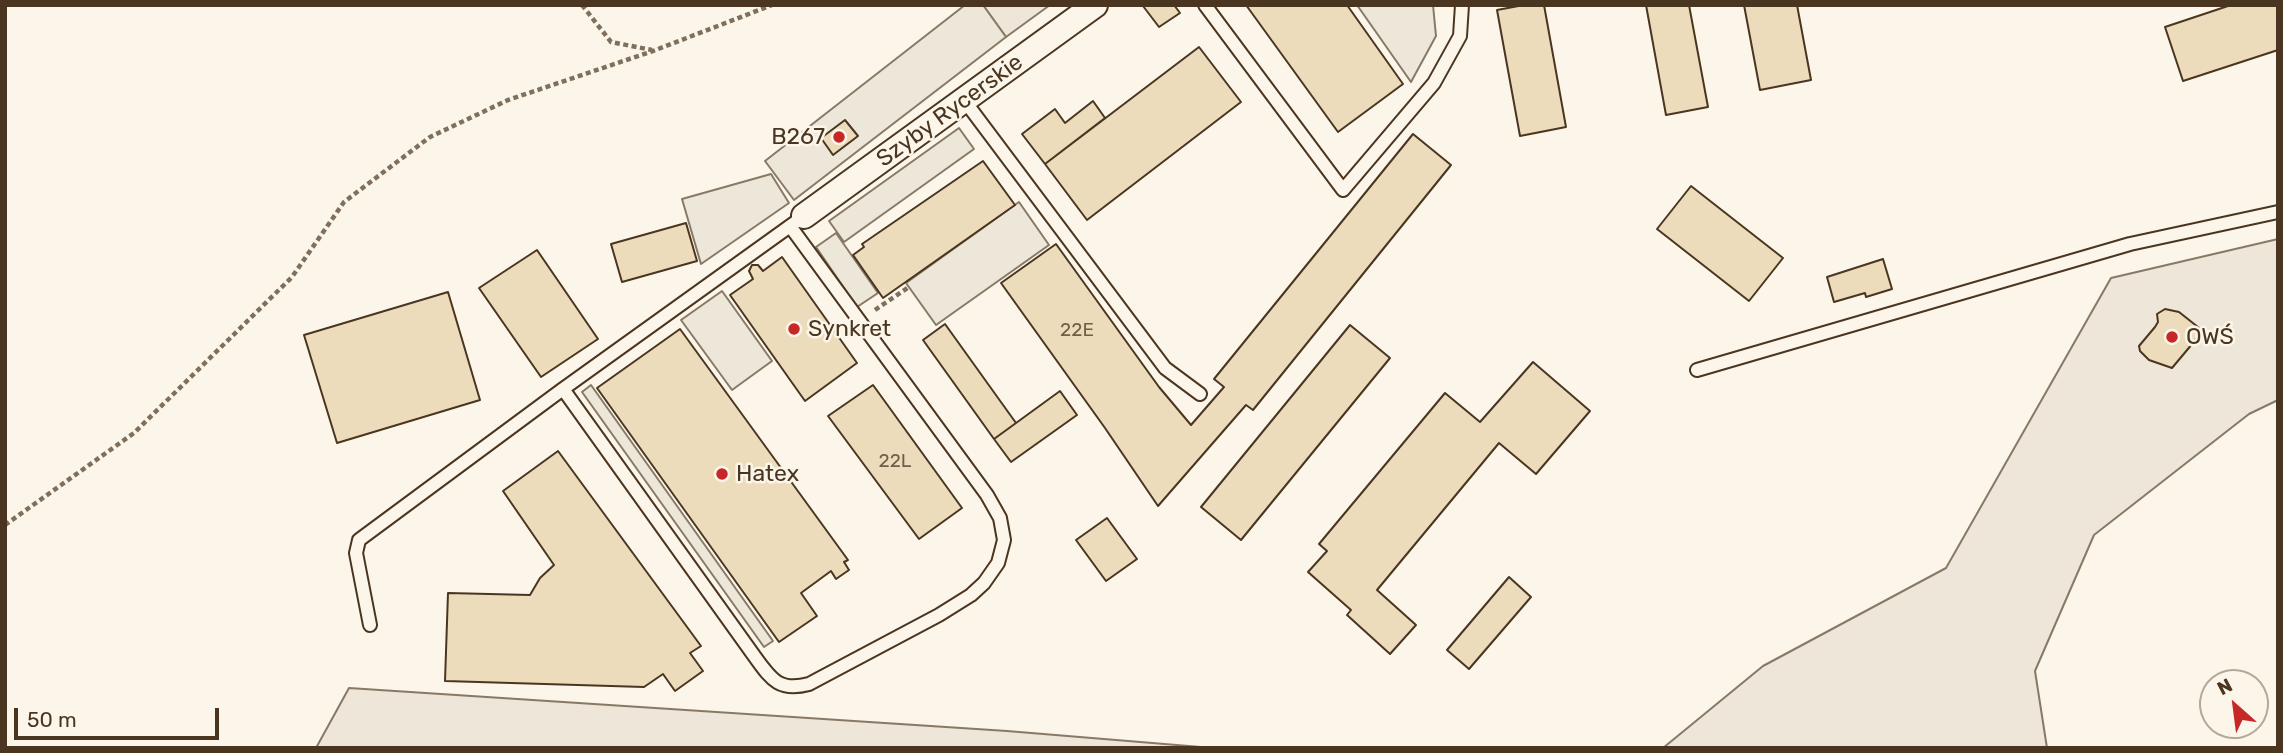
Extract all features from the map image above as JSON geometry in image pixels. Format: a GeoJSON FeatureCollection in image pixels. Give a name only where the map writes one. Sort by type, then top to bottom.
{"type":"FeatureCollection","features":[{"type":"Feature","properties":{"kind":"street","name":"Szyby Rycerskie"},"geometry":{"type":"LineString","coordinates":[[797,221],[1095,5]]}},
{"type":"Feature","properties":{"kind":"lane"},"geometry":{"type":"LineString","coordinates":[[1205,5],[1343,190],[1434,83],[1460,36],[1462,5]]}},
{"type":"Feature","properties":{"kind":"lane"},"geometry":{"type":"LineString","coordinates":[[964,100],[1165,368],[1200,394]]}},
{"type":"Feature","properties":{"kind":"lane"},"geometry":{"type":"LineString","coordinates":[[1697,370],[2130,244],[2278,212]]}},
{"type":"Feature","properties":{"kind":"lane"},"geometry":{"type":"LineString","coordinates":[[370,625],[356,553],[359,540],[563,389],[797,221],[987,495],[1000,518],[1004,540],[998,563],[984,583],[971,595],[939,615],[809,684],[789,687],[779,685],[755,657],[563,389]]}},
{"type":"Feature","properties":{"kind":"path"},"geometry":{"type":"LineString","coordinates":[[582,5],[611,42],[653,51]]}},
{"type":"Feature","properties":{"kind":"path"},"geometry":{"type":"LineString","coordinates":[[5,525],[134,433],[292,276],[344,202],[430,137],[508,100],[653,51],[772,5]]}},
{"type":"Feature","properties":{"kind":"path"},"geometry":{"type":"LineString","coordinates":[[869,314],[909,287]]}},
{"type":"Feature","properties":{"kind":"shaded area"},"geometry":{"type":"Polygon","coordinates":[[[965,5],[983,5],[1006,37],[794,200],[765,161],[965,5]]]}},
{"type":"Feature","properties":{"kind":"shaded area"},"geometry":{"type":"Polygon","coordinates":[[[983,5],[1050,5],[1006,37],[983,5]]]}},
{"type":"Feature","properties":{"kind":"shaded area"},"geometry":{"type":"Polygon","coordinates":[[[1357,5],[1433,5],[1436,36],[1411,82],[1357,5]]]}},
{"type":"Feature","properties":{"kind":"shaded area"},"geometry":{"type":"Polygon","coordinates":[[[959,128],[974,149],[844,242],[829,221],[959,128]]]}},
{"type":"Feature","properties":{"kind":"shaded area"},"geometry":{"type":"Polygon","coordinates":[[[771,174],[789,203],[701,264],[682,199],[771,174]]]}},
{"type":"Feature","properties":{"kind":"shaded area"},"geometry":{"type":"Polygon","coordinates":[[[1019,202],[1049,245],[936,325],[906,283],[1019,202]]]}},
{"type":"Feature","properties":{"kind":"shaded area"},"geometry":{"type":"Polygon","coordinates":[[[836,233],[878,293],[857,307],[816,247],[836,233]]]}},
{"type":"Feature","properties":{"kind":"shaded area"},"geometry":{"type":"Polygon","coordinates":[[[2278,239],[2278,400],[2249,414],[2094,535],[2035,671],[2047,748],[1663,748],[1763,666],[1946,568],[2111,278],[2278,239]]]}},
{"type":"Feature","properties":{"kind":"shaded area"},"geometry":{"type":"Polygon","coordinates":[[[722,291],[772,361],[732,390],[681,320],[722,291]]]}},
{"type":"Feature","properties":{"kind":"shaded area"},"geometry":{"type":"Polygon","coordinates":[[[591,385],[773,641],[764,647],[582,392],[591,385]]]}},
{"type":"Feature","properties":{"kind":"shaded area"},"geometry":{"type":"Polygon","coordinates":[[[349,688],[1007,731],[1213,748],[316,748],[349,688]]]}},
{"type":"Feature","properties":{"kind":"building"},"geometry":{"type":"Polygon","coordinates":[[[1174,5],[1180,13],[1159,27],[1143,6],[1174,5]]]}},
{"type":"Feature","properties":{"kind":"building"},"geometry":{"type":"Polygon","coordinates":[[[1246,5],[1347,5],[1403,84],[1338,132],[1246,5]]]}},
{"type":"Feature","properties":{"kind":"building"},"geometry":{"type":"Polygon","coordinates":[[[1524,5],[1544,5],[1566,127],[1520,136],[1497,10],[1524,5]]]}},
{"type":"Feature","properties":{"kind":"building"},"geometry":{"type":"Polygon","coordinates":[[[1646,5],[1689,5],[1708,107],[1666,115],[1646,5]]]}},
{"type":"Feature","properties":{"kind":"building"},"geometry":{"type":"Polygon","coordinates":[[[1744,5],[1797,5],[1811,80],[1760,90],[1744,5]]]}},
{"type":"Feature","properties":{"kind":"building"},"geometry":{"type":"Polygon","coordinates":[[[2231,5],[2278,5],[2278,50],[2183,81],[2165,27],[2231,5]]]}},
{"type":"Feature","properties":{"kind":"building"},"geometry":{"type":"Polygon","coordinates":[[[1199,47],[1241,102],[1087,220],[1045,164],[1199,47]]]}},
{"type":"Feature","properties":{"kind":"building"},"geometry":{"type":"Polygon","coordinates":[[[1093,101],[1105,118],[1045,164],[1022,134],[1055,109],[1065,123],[1093,101]]]}},
{"type":"Feature","properties":{"kind":"building","name":"B267"},"geometry":{"type":"Polygon","coordinates":[[[845,120],[858,136],[833,155],[821,138],[845,120]]]}},
{"type":"Feature","properties":{"kind":"building"},"geometry":{"type":"Polygon","coordinates":[[[1413,134],[1451,165],[1253,410],[1246,405],[1158,506],[1001,283],[1056,244],[1159,387],[1191,425],[1224,387],[1214,379],[1413,134]]]}},
{"type":"Feature","properties":{"kind":"building"},"geometry":{"type":"Polygon","coordinates":[[[983,161],[1015,205],[883,298],[853,255],[864,247],[862,244],[983,161]]]}},
{"type":"Feature","properties":{"kind":"building"},"geometry":{"type":"Polygon","coordinates":[[[1691,186],[1783,258],[1749,301],[1657,229],[1691,186]]]}},
{"type":"Feature","properties":{"kind":"building"},"geometry":{"type":"Polygon","coordinates":[[[686,223],[697,261],[622,282],[611,244],[686,223]]]}},
{"type":"Feature","properties":{"kind":"building"},"geometry":{"type":"Polygon","coordinates":[[[537,250],[598,339],[541,377],[479,288],[537,250]]]}},
{"type":"Feature","properties":{"kind":"building","name":"Synkret"},"geometry":{"type":"Polygon","coordinates":[[[782,257],[857,363],[805,401],[730,295],[753,279],[749,271],[752,265],[758,265],[763,271],[782,257]]]}},
{"type":"Feature","properties":{"kind":"building"},"geometry":{"type":"Polygon","coordinates":[[[1883,259],[1892,289],[1866,297],[1865,293],[1834,302],[1827,277],[1883,259]]]}},
{"type":"Feature","properties":{"kind":"building"},"geometry":{"type":"Polygon","coordinates":[[[448,292],[480,400],[337,443],[304,335],[448,292]]]}},
{"type":"Feature","properties":{"kind":"building","name":"OWŚ"},"geometry":{"type":"Polygon","coordinates":[[[2165,309],[2179,312],[2203,331],[2172,368],[2149,360],[2139,346],[2158,322],[2157,314],[2165,309]]]}},
{"type":"Feature","properties":{"kind":"building"},"geometry":{"type":"Polygon","coordinates":[[[945,324],[1016,423],[994,439],[923,340],[945,324]]]}},
{"type":"Feature","properties":{"kind":"building"},"geometry":{"type":"Polygon","coordinates":[[[1350,325],[1390,358],[1241,540],[1201,507],[1350,325]]]}},
{"type":"Feature","properties":{"kind":"building","name":"Hatex"},"geometry":{"type":"Polygon","coordinates":[[[680,329],[848,560],[844,562],[849,570],[836,579],[831,571],[801,593],[817,616],[779,642],[597,388],[680,329]]]}},
{"type":"Feature","properties":{"kind":"building"},"geometry":{"type":"Polygon","coordinates":[[[1533,362],[1590,411],[1536,474],[1499,443],[1377,590],[1416,625],[1390,654],[1347,615],[1351,610],[1308,572],[1327,551],[1319,544],[1445,393],[1480,422],[1533,362]]]}},
{"type":"Feature","properties":{"kind":"building"},"geometry":{"type":"Polygon","coordinates":[[[873,385],[962,508],[919,539],[828,416],[873,385]]]}},
{"type":"Feature","properties":{"kind":"building"},"geometry":{"type":"Polygon","coordinates":[[[1060,391],[1077,415],[1011,462],[994,439],[1060,391]]]}},
{"type":"Feature","properties":{"kind":"building"},"geometry":{"type":"Polygon","coordinates":[[[558,451],[701,646],[690,653],[703,671],[675,691],[663,674],[644,687],[445,681],[448,593],[530,595],[540,578],[554,565],[503,491],[558,451]]]}},
{"type":"Feature","properties":{"kind":"building"},"geometry":{"type":"Polygon","coordinates":[[[1107,518],[1137,559],[1106,581],[1076,540],[1107,518]]]}},
{"type":"Feature","properties":{"kind":"building"},"geometry":{"type":"Polygon","coordinates":[[[1509,577],[1531,597],[1469,669],[1447,650],[1509,577]]]}},
{"type":"Feature","properties":{"kind":"place","name":"B267"},"geometry":{"type":"Point","coordinates":[839,137]}},
{"type":"Feature","properties":{"kind":"place","name":"Synkret"},"geometry":{"type":"Point","coordinates":[794,329]}},
{"type":"Feature","properties":{"kind":"place","name":"OWŚ"},"geometry":{"type":"Point","coordinates":[2172,337]}},
{"type":"Feature","properties":{"kind":"place","name":"Hatex"},"geometry":{"type":"Point","coordinates":[722,474]}}]}
